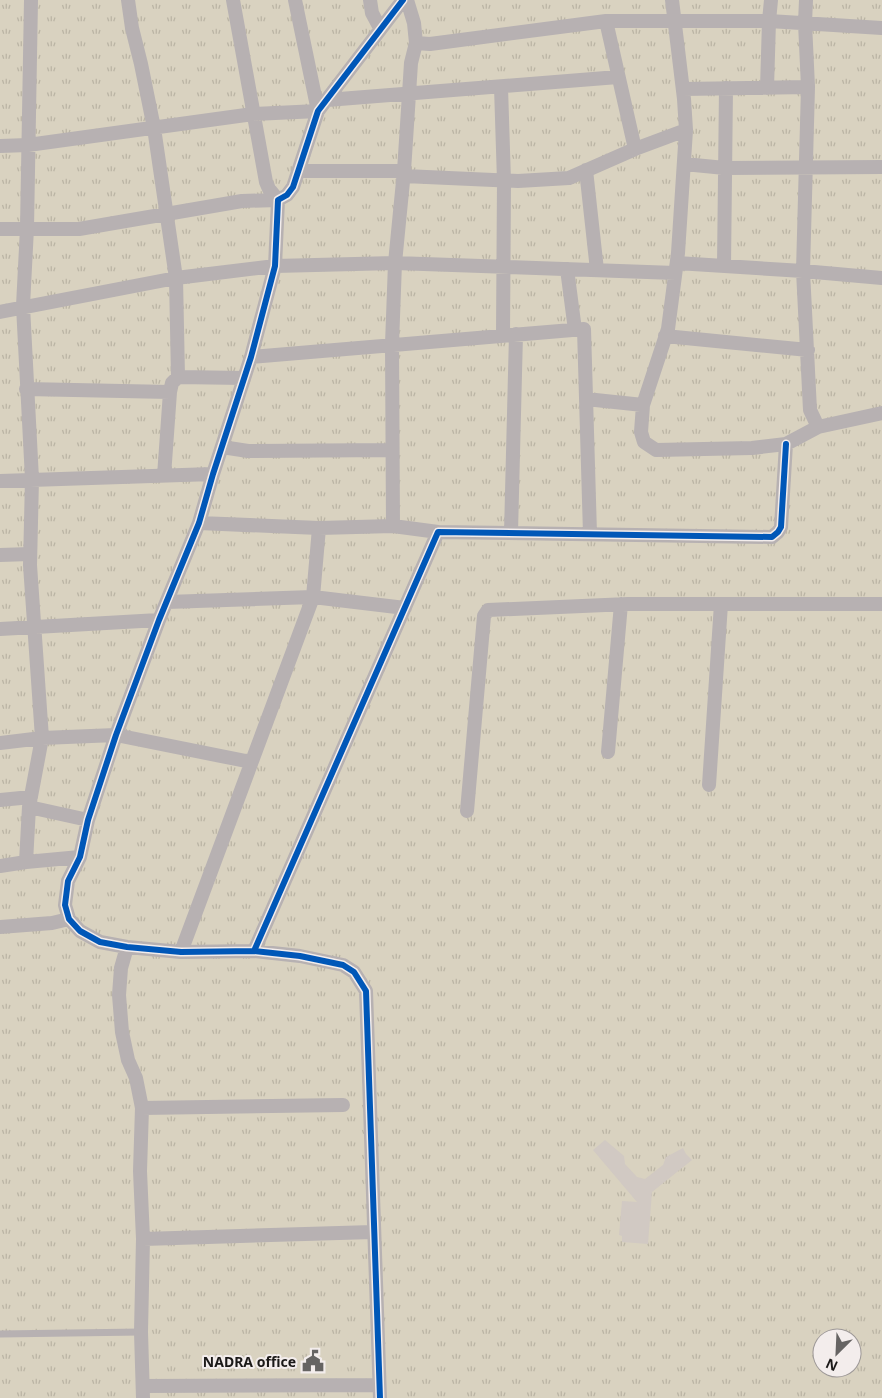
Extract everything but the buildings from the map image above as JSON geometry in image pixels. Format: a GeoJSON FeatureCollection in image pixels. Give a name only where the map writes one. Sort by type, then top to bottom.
{"type":"FeatureCollection","features":[{"type":"Feature","properties":{"kind":"street"},"geometry":{"type":"LineString","coordinates":[[26,862],[30,802],[42,738],[30,554],[32,479],[23,306],[27,228],[31,0]]}},
{"type":"Feature","properties":{"kind":"street"},"geometry":{"type":"LineString","coordinates":[[128,0],[132,28],[154,128],[176,278],[178,377]]}},
{"type":"Feature","properties":{"kind":"street"},"geometry":{"type":"LineString","coordinates":[[127,947],[121,968],[119,995],[122,1032],[128,1060],[136,1078],[142,1108],[140,1171],[144,1239],[141,1332],[143,1392],[379,1391],[366,991],[354,972],[343,965],[300,956],[254,951],[181,952],[127,947],[100,942],[80,931],[68,919],[65,905],[68,881],[80,858],[88,820],[116,735],[159,620],[199,524],[251,357],[275,266],[278,200],[266,182],[233,0]]}},
{"type":"Feature","properties":{"kind":"street"},"geometry":{"type":"LineString","coordinates":[[295,0],[323,106]]}},
{"type":"Feature","properties":{"kind":"street"},"geometry":{"type":"LineString","coordinates":[[370,0],[372,13],[380,28]]}},
{"type":"Feature","properties":{"kind":"street"},"geometry":{"type":"LineString","coordinates":[[0,229],[79,229],[242,200],[278,200],[287,195],[293,187],[323,106],[402,0]]}},
{"type":"Feature","properties":{"kind":"street"},"geometry":{"type":"LineString","coordinates":[[393,526],[392,344],[395,264],[404,173],[411,63],[416,43],[414,22],[407,0]]}},
{"type":"Feature","properties":{"kind":"street"},"geometry":{"type":"LineString","coordinates":[[672,0],[683,89],[686,130],[684,164],[676,268],[666,336],[643,405],[642,432],[644,442],[656,450],[752,448],[786,444],[818,428],[882,413]]}},
{"type":"Feature","properties":{"kind":"street"},"geometry":{"type":"LineString","coordinates":[[767,88],[769,21],[772,0]]}},
{"type":"Feature","properties":{"kind":"street"},"geometry":{"type":"LineString","coordinates":[[806,0],[805,23],[808,87],[803,271],[810,410],[818,428]]}},
{"type":"Feature","properties":{"kind":"street"},"geometry":{"type":"LineString","coordinates":[[416,43],[430,44],[606,21],[769,21],[882,28]]}},
{"type":"Feature","properties":{"kind":"street"},"geometry":{"type":"LineString","coordinates":[[606,21],[635,149]]}},
{"type":"Feature","properties":{"kind":"street"},"geometry":{"type":"LineString","coordinates":[[0,146],[28,145],[409,95],[618,77]]}},
{"type":"Feature","properties":{"kind":"street"},"geometry":{"type":"LineString","coordinates":[[501,87],[504,181],[502,267],[509,335],[511,533]]}},
{"type":"Feature","properties":{"kind":"street"},"geometry":{"type":"LineString","coordinates":[[683,89],[808,87]]}},
{"type":"Feature","properties":{"kind":"street"},"geometry":{"type":"LineString","coordinates":[[724,266],[726,88]]}},
{"type":"Feature","properties":{"kind":"street"},"geometry":{"type":"LineString","coordinates":[[298,171],[404,173],[504,181],[569,178],[635,149],[686,130]]}},
{"type":"Feature","properties":{"kind":"street"},"geometry":{"type":"LineString","coordinates":[[684,164],[725,168],[882,167]]}},
{"type":"Feature","properties":{"kind":"street"},"geometry":{"type":"LineString","coordinates":[[586,170],[597,270]]}},
{"type":"Feature","properties":{"kind":"street"},"geometry":{"type":"LineString","coordinates":[[0,312],[23,306],[176,278],[275,266],[395,264],[597,270],[724,266],[882,278]]}},
{"type":"Feature","properties":{"kind":"street"},"geometry":{"type":"LineString","coordinates":[[567,269],[575,330]]}},
{"type":"Feature","properties":{"kind":"street"},"geometry":{"type":"LineString","coordinates":[[251,357],[584,329],[590,534]]}},
{"type":"Feature","properties":{"kind":"street"},"geometry":{"type":"LineString","coordinates":[[666,336],[808,350]]}},
{"type":"Feature","properties":{"kind":"street"},"geometry":{"type":"LineString","coordinates":[[164,476],[172,383],[178,377],[244,378]]}},
{"type":"Feature","properties":{"kind":"street"},"geometry":{"type":"LineString","coordinates":[[26,389],[170,392]]}},
{"type":"Feature","properties":{"kind":"street"},"geometry":{"type":"LineString","coordinates":[[586,399],[643,405]]}},
{"type":"Feature","properties":{"kind":"street"},"geometry":{"type":"LineString","coordinates":[[199,524],[319,528],[393,526],[438,532],[772,537],[781,527],[786,444]]}},
{"type":"Feature","properties":{"kind":"street"},"geometry":{"type":"LineString","coordinates":[[222,447],[248,452],[392,450]]}},
{"type":"Feature","properties":{"kind":"street"},"geometry":{"type":"LineString","coordinates":[[0,481],[213,474]]}},
{"type":"Feature","properties":{"kind":"street"},"geometry":{"type":"LineString","coordinates":[[181,952],[313,597],[319,528]]}},
{"type":"Feature","properties":{"kind":"street"},"geometry":{"type":"LineString","coordinates":[[254,951],[438,532]]}},
{"type":"Feature","properties":{"kind":"street"},"geometry":{"type":"LineString","coordinates":[[0,555],[30,554]]}},
{"type":"Feature","properties":{"kind":"street"},"geometry":{"type":"LineString","coordinates":[[167,602],[313,597],[405,608]]}},
{"type":"Feature","properties":{"kind":"street"},"geometry":{"type":"LineString","coordinates":[[467,811],[484,616],[488,610],[621,604],[882,604]]}},
{"type":"Feature","properties":{"kind":"street"},"geometry":{"type":"LineString","coordinates":[[608,752],[621,604]]}},
{"type":"Feature","properties":{"kind":"street"},"geometry":{"type":"LineString","coordinates":[[709,785],[721,604]]}},
{"type":"Feature","properties":{"kind":"street"},"geometry":{"type":"LineString","coordinates":[[0,630],[159,620]]}},
{"type":"Feature","properties":{"kind":"street"},"geometry":{"type":"LineString","coordinates":[[0,743],[42,738],[116,735],[251,762]]}},
{"type":"Feature","properties":{"kind":"street"},"geometry":{"type":"LineString","coordinates":[[0,800],[30,802],[88,820]]}},
{"type":"Feature","properties":{"kind":"street"},"geometry":{"type":"LineString","coordinates":[[0,866],[80,858]]}},
{"type":"Feature","properties":{"kind":"street"},"geometry":{"type":"LineString","coordinates":[[0,927],[52,923],[68,919]]}},
{"type":"Feature","properties":{"kind":"street"},"geometry":{"type":"LineString","coordinates":[[142,1108],[342,1105]]}},
{"type":"Feature","properties":{"kind":"street"},"geometry":{"type":"LineString","coordinates":[[144,1239],[373,1232]]}},
{"type":"Feature","properties":{"kind":"lane"},"geometry":{"type":"LineString","coordinates":[[0,1334],[141,1332]]}},
{"type":"Feature","properties":{"kind":"green space"},"geometry":{"type":"Polygon","coordinates":[[[0,0],[882,0],[882,1398],[0,1398],[0,0]]]}},
{"type":"Feature","properties":{"kind":"cycle path"},"geometry":{"type":"LineString","coordinates":[[380,1398],[366,991],[354,972],[343,965],[300,956],[254,951],[181,952],[127,947],[100,942],[80,931],[69,919],[65,905],[68,881],[80,857],[88,820],[116,735],[159,620],[199,523],[251,357],[275,266],[278,200],[287,195],[293,187],[318,111],[403,0]]}},
{"type":"Feature","properties":{"kind":"cycle path"},"geometry":{"type":"LineString","coordinates":[[254,951],[438,532],[772,537],[781,527],[786,444]]}},
{"type":"Feature","properties":{"kind":"place","name":"NADRA office"},"geometry":{"type":"Point","coordinates":[313,1361]}}]}
